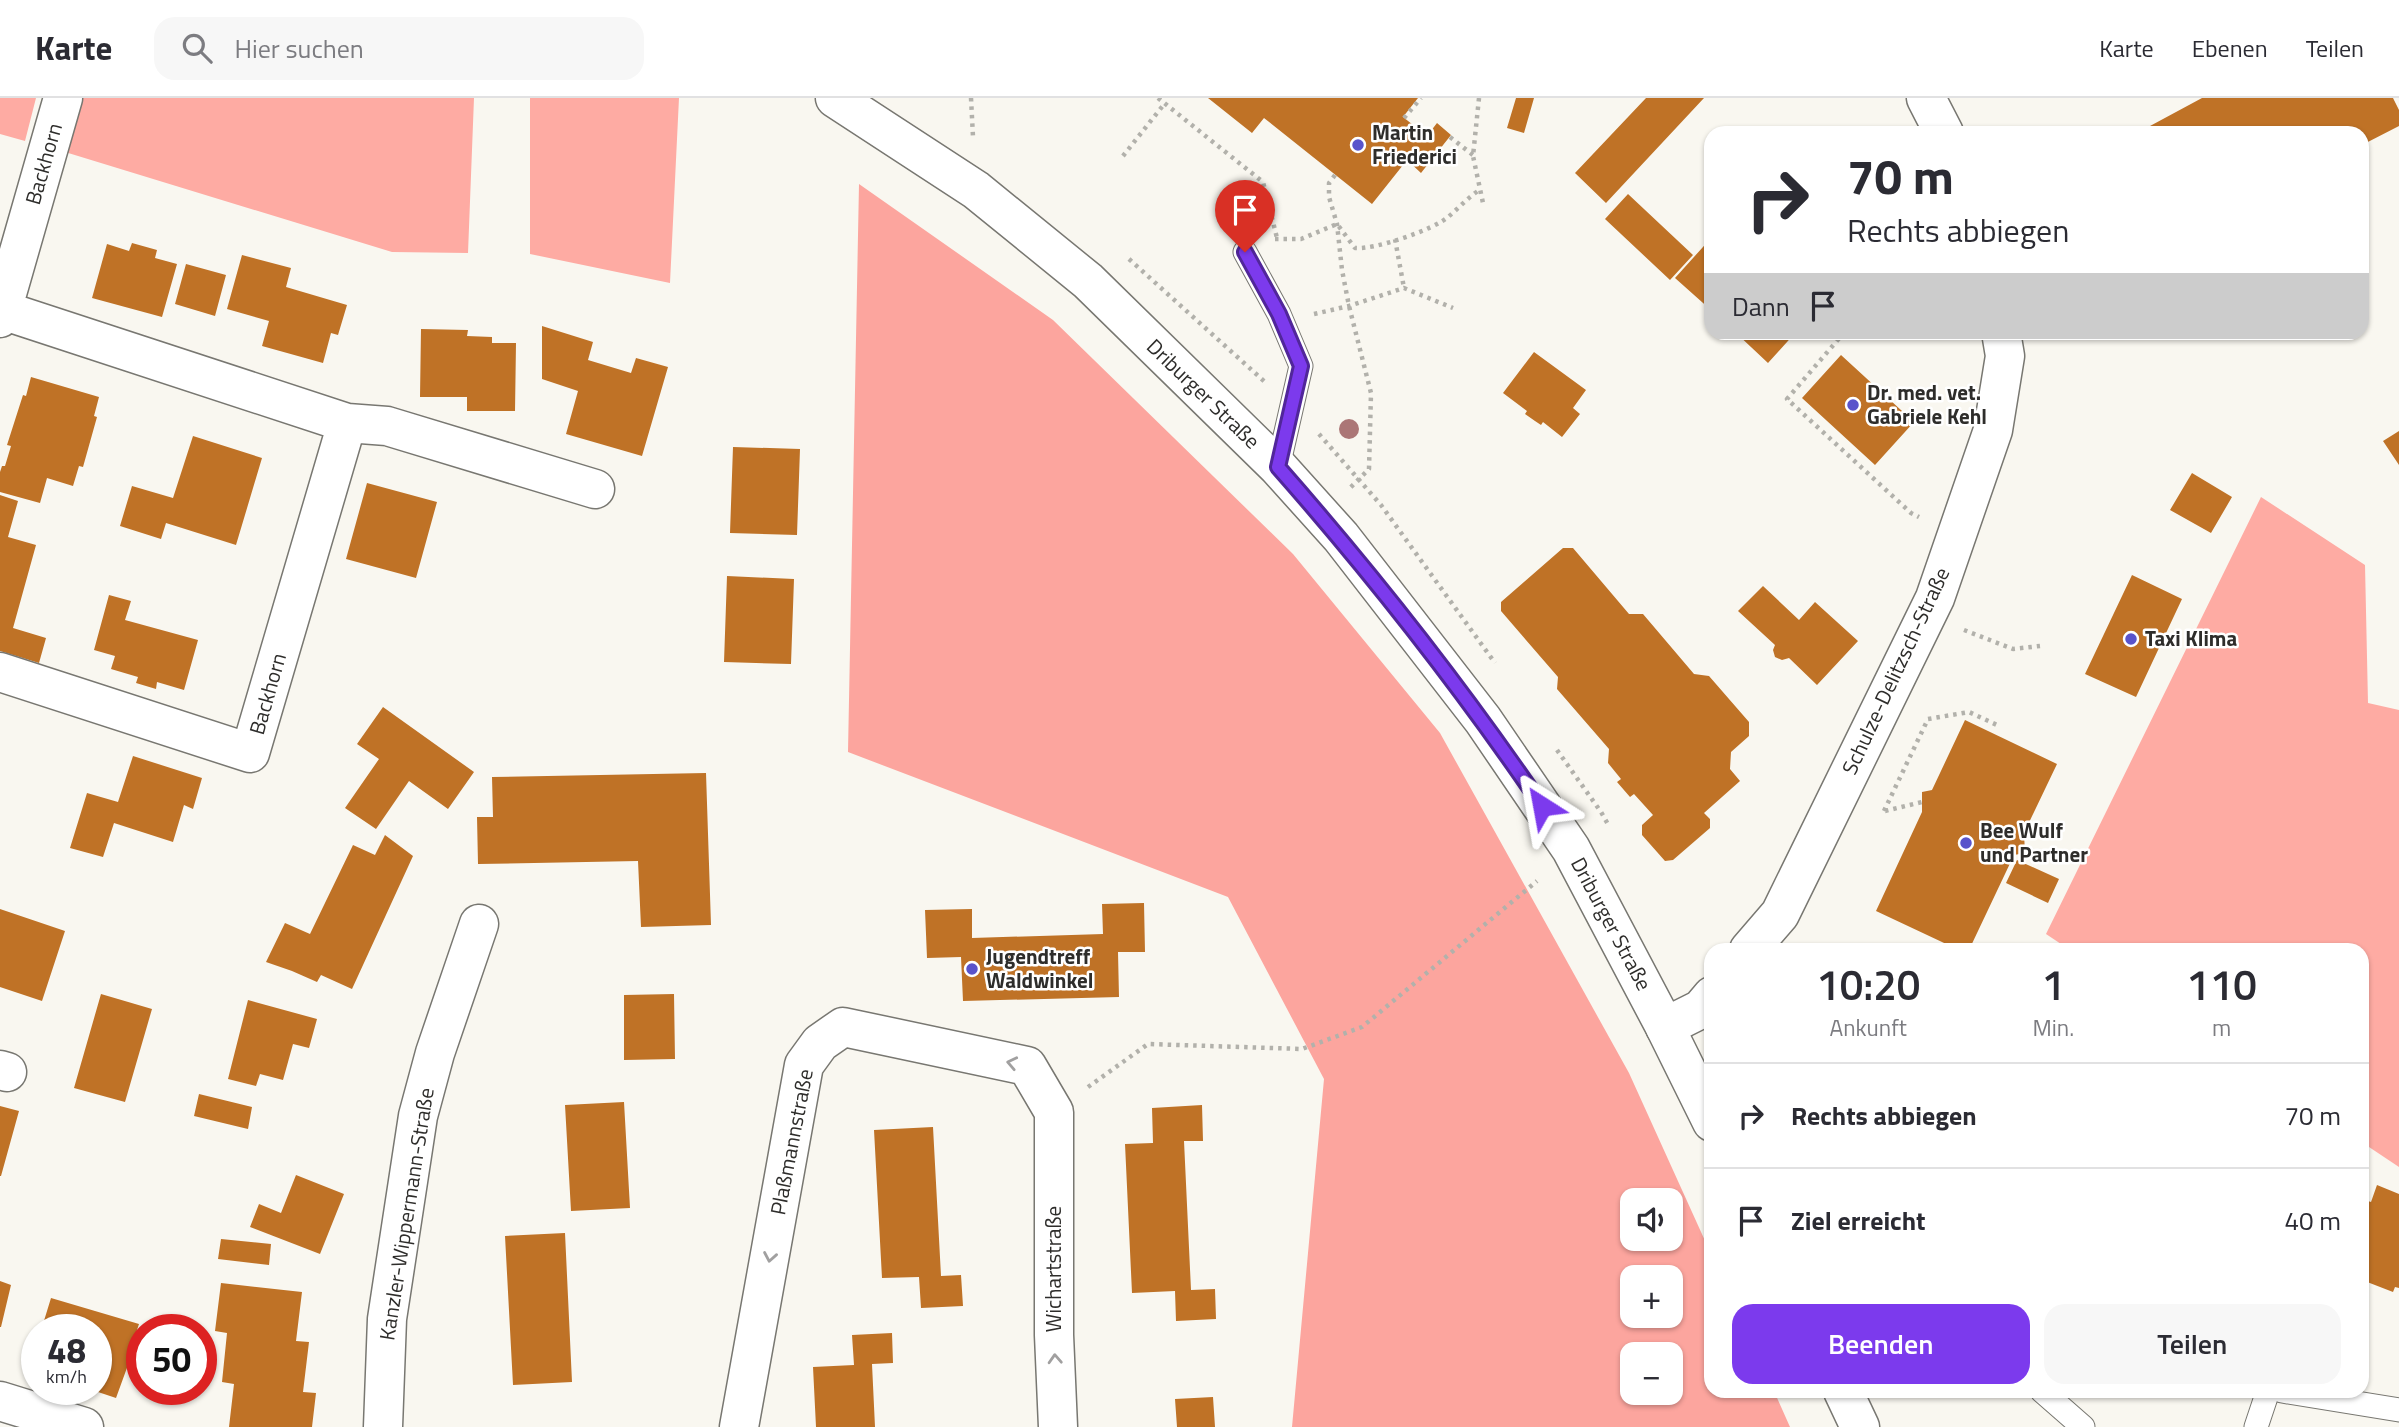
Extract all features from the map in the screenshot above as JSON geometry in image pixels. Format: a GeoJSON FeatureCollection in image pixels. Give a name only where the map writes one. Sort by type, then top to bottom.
{"type":"FeatureCollection","features":[{"type":"Feature","properties":{"kind":"street","name":"Backhorn"},"geometry":{"type":"LineString","coordinates":[[63,98],[1,314],[347,423],[387,426],[595,489]]}},
{"type":"Feature","properties":{"kind":"street","name":"Driburger Straße"},"geometry":{"type":"LineString","coordinates":[[835,98],[976,190],[1088,281],[1278,467],[1341,537],[1483,720],[1571,849],[1704,1106]]}},
{"type":"Feature","properties":{"kind":"street"},"geometry":{"type":"LineString","coordinates":[[1926,98],[1940,126]]}},
{"type":"Feature","properties":{"kind":"street","name":"Schulze-Delitzsch-Straße"},"geometry":{"type":"LineString","coordinates":[[1755,943],[1780,914],[1934,598],[1993,430],[2005,356],[2002,340]]}},
{"type":"Feature","properties":{"kind":"street","name":"Backhorn"},"geometry":{"type":"LineString","coordinates":[[0,672],[250,753],[347,423]]}},
{"type":"Feature","properties":{"kind":"street","name":"Kanzler-Wippermann-Straße"},"geometry":{"type":"LineString","coordinates":[[383,1427],[387,1319],[418,1116],[435,1053],[479,924]]}},
{"type":"Feature","properties":{"kind":"street"},"geometry":{"type":"LineString","coordinates":[[1665,1027],[1704,1005]]}},
{"type":"Feature","properties":{"kind":"street","name":"Plaßmannstraße"},"geometry":{"type":"LineString","coordinates":[[739,1427],[804,1065],[820,1043],[843,1027],[1027,1066],[1054,1112]]}},
{"type":"Feature","properties":{"kind":"street","name":"Wichartstraße"},"geometry":{"type":"LineString","coordinates":[[1054,1112],[1054,1335],[1058,1427]]}},
{"type":"Feature","properties":{"kind":"street"},"geometry":{"type":"LineString","coordinates":[[1846,1398],[1860,1427]]}},
{"type":"Feature","properties":{"kind":"street"},"geometry":{"type":"LineString","coordinates":[[0,1401],[84,1427]]}},
{"type":"Feature","properties":{"kind":"lane"},"geometry":{"type":"LineString","coordinates":[[1245,252],[1282,321],[1301,366],[1278,467]]}},
{"type":"Feature","properties":{"kind":"lane"},"geometry":{"type":"LineString","coordinates":[[2050,1398],[2083,1427]]}},
{"type":"Feature","properties":{"kind":"lane"},"geometry":{"type":"LineString","coordinates":[[2256,1427],[2266,1398]]}},
{"type":"Feature","properties":{"kind":"lane"},"geometry":{"type":"LineString","coordinates":[[2325,1398],[2399,1410]]}},
{"type":"Feature","properties":{"kind":"path"},"geometry":{"type":"LineString","coordinates":[[971,98],[973,138]]}},
{"type":"Feature","properties":{"kind":"path"},"geometry":{"type":"LineString","coordinates":[[1158,98],[1263,182],[1277,238]]}},
{"type":"Feature","properties":{"kind":"path"},"geometry":{"type":"LineString","coordinates":[[1404,118],[1421,98]]}},
{"type":"Feature","properties":{"kind":"path"},"geometry":{"type":"LineString","coordinates":[[1479,98],[1473,156],[1483,203]]}},
{"type":"Feature","properties":{"kind":"path"},"geometry":{"type":"LineString","coordinates":[[1123,156],[1165,103]]}},
{"type":"Feature","properties":{"kind":"path"},"geometry":{"type":"LineString","coordinates":[[1450,137],[1473,156]]}},
{"type":"Feature","properties":{"kind":"path"},"geometry":{"type":"LineString","coordinates":[[1335,175],[1329,183],[1329,197],[1337,224],[1349,306],[1371,393],[1369,469],[1359,480]]}},
{"type":"Feature","properties":{"kind":"path"},"geometry":{"type":"LineString","coordinates":[[1337,224],[1355,248],[1366,249],[1425,230],[1447,219],[1466,198],[1481,188]]}},
{"type":"Feature","properties":{"kind":"path"},"geometry":{"type":"LineString","coordinates":[[1301,239],[1337,224]]}},
{"type":"Feature","properties":{"kind":"path"},"geometry":{"type":"LineString","coordinates":[[1395,239],[1404,288]]}},
{"type":"Feature","properties":{"kind":"path"},"geometry":{"type":"LineString","coordinates":[[1282,321],[1349,306],[1404,288],[1453,307]]}},
{"type":"Feature","properties":{"kind":"path"},"geometry":{"type":"LineString","coordinates":[[1838,340],[1787,399],[1911,513],[1957,532]]}},
{"type":"Feature","properties":{"kind":"path"},"geometry":{"type":"LineString","coordinates":[[1969,632],[2013,649],[2040,646]]}},
{"type":"Feature","properties":{"kind":"path"},"geometry":{"type":"LineString","coordinates":[[1922,802],[1884,811],[1928,719],[1969,712],[1997,725]]}},
{"type":"Feature","properties":{"kind":"path"},"geometry":{"type":"LineString","coordinates":[[1054,1112],[1148,1044],[1302,1049],[1362,1027],[1537,881]]}},
{"type":"Feature","properties":{"kind":"shaded area"},"geometry":{"type":"Polygon","coordinates":[[[0,98],[36,98],[25,141],[0,134],[0,98]]]}},
{"type":"Feature","properties":{"kind":"shaded area"},"geometry":{"type":"Polygon","coordinates":[[[81,98],[474,98],[468,253],[392,252],[65,152],[81,98]]]}},
{"type":"Feature","properties":{"kind":"shaded area"},"geometry":{"type":"Polygon","coordinates":[[[530,98],[679,98],[670,283],[530,254],[530,98]]]}},
{"type":"Feature","properties":{"kind":"shaded area"},"geometry":{"type":"Polygon","coordinates":[[[859,184],[1053,320],[1293,554],[1440,733],[1629,1073],[1681,1188],[1620,1188],[1620,1251],[1683,1251],[1683,1192],[1704,1239],[1704,1398],[1777,1398],[1790,1427],[1292,1427],[1324,1079],[1228,897],[848,752],[859,184]]]}},
{"type":"Feature","properties":{"kind":"shaded area"},"geometry":{"type":"Polygon","coordinates":[[[2261,497],[2365,565],[2368,703],[2399,710],[2399,1167],[2369,1147],[2369,943],[2060,943],[2046,934],[2261,497]]]}},
{"type":"Feature","properties":{"kind":"building"},"geometry":{"type":"Polygon","coordinates":[[[1208,98],[1418,98],[1403,117],[1427,136],[1437,123],[1451,135],[1421,173],[1407,160],[1372,204],[1264,118],[1252,133],[1208,98]]]}},
{"type":"Feature","properties":{"kind":"building"},"geometry":{"type":"Polygon","coordinates":[[[1516,98],[1534,98],[1524,133],[1507,128],[1516,98]]]}},
{"type":"Feature","properties":{"kind":"building"},"geometry":{"type":"Polygon","coordinates":[[[1646,98],[1704,98],[1606,203],[1575,173],[1646,98]]]}},
{"type":"Feature","properties":{"kind":"building"},"geometry":{"type":"Polygon","coordinates":[[[2202,98],[2393,98],[2399,110],[2399,126],[2369,141],[2369,126],[2150,126],[2202,98]]]}},
{"type":"Feature","properties":{"kind":"building"},"geometry":{"type":"Polygon","coordinates":[[[1628,194],[1693,255],[1670,280],[1605,219],[1628,194]]]}},
{"type":"Feature","properties":{"kind":"building"},"geometry":{"type":"Polygon","coordinates":[[[132,243],[157,250],[155,258],[177,264],[162,317],[92,298],[107,244],[129,251],[132,243]]]}},
{"type":"Feature","properties":{"kind":"building"},"geometry":{"type":"Polygon","coordinates":[[[1704,246],[1704,304],[1675,278],[1704,246]]]}},
{"type":"Feature","properties":{"kind":"building"},"geometry":{"type":"Polygon","coordinates":[[[242,255],[291,268],[286,287],[347,305],[338,335],[331,333],[323,363],[262,346],[269,321],[227,309],[242,255]]]}},
{"type":"Feature","properties":{"kind":"building"},"geometry":{"type":"Polygon","coordinates":[[[186,264],[226,275],[215,316],[175,304],[186,264]]]}},
{"type":"Feature","properties":{"kind":"building"},"geometry":{"type":"Polygon","coordinates":[[[542,326],[593,342],[588,360],[631,373],[636,358],[668,367],[642,456],[566,434],[578,391],[542,379],[542,326]]]}},
{"type":"Feature","properties":{"kind":"building"},"geometry":{"type":"Polygon","coordinates":[[[421,329],[468,330],[467,336],[492,337],[492,343],[516,343],[515,411],[467,411],[467,397],[420,397],[421,329]]]}},
{"type":"Feature","properties":{"kind":"building"},"geometry":{"type":"Polygon","coordinates":[[[1744,340],[1789,340],[1768,363],[1744,340]]]}},
{"type":"Feature","properties":{"kind":"building"},"geometry":{"type":"Polygon","coordinates":[[[1534,352],[1586,390],[1573,408],[1580,414],[1562,437],[1543,422],[1541,425],[1525,414],[1527,411],[1503,393],[1534,352]]]}},
{"type":"Feature","properties":{"kind":"building","name":"Dr. med. vet. Gabriele Kehl"},"geometry":{"type":"Polygon","coordinates":[[[1841,355],[1914,422],[1875,465],[1802,398],[1841,355]]]}},
{"type":"Feature","properties":{"kind":"building"},"geometry":{"type":"Polygon","coordinates":[[[31,377],[99,397],[94,416],[97,417],[83,467],[79,466],[73,486],[47,478],[40,503],[0,492],[0,472],[2,466],[5,466],[11,446],[7,445],[31,377]]]}},
{"type":"Feature","properties":{"kind":"building"},"geometry":{"type":"Polygon","coordinates":[[[2399,431],[2399,465],[2383,441],[2399,431]]]}},
{"type":"Feature","properties":{"kind":"building"},"geometry":{"type":"Polygon","coordinates":[[[193,436],[262,458],[236,545],[166,523],[161,539],[120,526],[132,486],[173,498],[193,436]]]}},
{"type":"Feature","properties":{"kind":"building"},"geometry":{"type":"Polygon","coordinates":[[[733,447],[800,449],[797,535],[730,533],[733,447]]]}},
{"type":"Feature","properties":{"kind":"building"},"geometry":{"type":"Polygon","coordinates":[[[2192,473],[2232,497],[2211,533],[2170,510],[2192,473]]]}},
{"type":"Feature","properties":{"kind":"building"},"geometry":{"type":"Polygon","coordinates":[[[367,483],[437,502],[416,578],[346,559],[367,483]]]}},
{"type":"Feature","properties":{"kind":"building"},"geometry":{"type":"Polygon","coordinates":[[[0,495],[18,501],[8,537],[36,545],[13,628],[46,638],[39,663],[0,651],[0,495]]]}},
{"type":"Feature","properties":{"kind":"building"},"geometry":{"type":"Polygon","coordinates":[[[1563,548],[1573,548],[1629,614],[1643,614],[1694,674],[1709,676],[1749,722],[1749,736],[1731,752],[1730,769],[1740,781],[1704,813],[1710,819],[1710,828],[1673,860],[1665,861],[1642,835],[1642,825],[1653,815],[1634,794],[1630,797],[1617,782],[1621,779],[1608,763],[1609,749],[1557,689],[1558,677],[1501,611],[1501,602],[1563,548]]]}},
{"type":"Feature","properties":{"kind":"building"},"geometry":{"type":"Polygon","coordinates":[[[2132,575],[2182,599],[2136,697],[2085,674],[2132,575]]]}},
{"type":"Feature","properties":{"kind":"building"},"geometry":{"type":"Polygon","coordinates":[[[727,576],[794,579],[791,664],[724,662],[727,576]]]}},
{"type":"Feature","properties":{"kind":"building"},"geometry":{"type":"Polygon","coordinates":[[[1763,586],[1799,620],[1815,602],[1858,641],[1817,685],[1789,658],[1782,660],[1775,657],[1775,645],[1738,611],[1763,586]]]}},
{"type":"Feature","properties":{"kind":"building"},"geometry":{"type":"Polygon","coordinates":[[[109,595],[131,601],[125,620],[198,640],[184,690],[157,682],[156,689],[136,683],[138,677],[111,669],[115,656],[94,650],[109,595]]]}},
{"type":"Feature","properties":{"kind":"building"},"geometry":{"type":"Polygon","coordinates":[[[383,707],[474,772],[448,809],[409,781],[376,829],[345,808],[379,759],[357,744],[383,707]]]}},
{"type":"Feature","properties":{"kind":"building","name":"Bee Wulf und Partner"},"geometry":{"type":"Polygon","coordinates":[[[1965,720],[2057,764],[2024,833],[2025,853],[2014,855],[1972,943],[1944,943],[1876,911],[1922,812],[1922,792],[1932,790],[1965,720]]]}},
{"type":"Feature","properties":{"kind":"building"},"geometry":{"type":"Polygon","coordinates":[[[133,756],[202,778],[193,809],[184,805],[173,842],[114,823],[103,857],[70,848],[87,793],[118,802],[133,756]]]}},
{"type":"Feature","properties":{"kind":"building"},"geometry":{"type":"Polygon","coordinates":[[[706,773],[711,925],[641,927],[638,861],[478,864],[477,817],[493,817],[492,777],[706,773]]]}},
{"type":"Feature","properties":{"kind":"building"},"geometry":{"type":"Polygon","coordinates":[[[385,835],[413,856],[352,989],[321,975],[317,982],[266,962],[285,923],[310,934],[353,845],[375,855],[385,835]]]}},
{"type":"Feature","properties":{"kind":"building"},"geometry":{"type":"Polygon","coordinates":[[[2017,860],[2059,879],[2048,903],[2006,883],[2017,860]]]}},
{"type":"Feature","properties":{"kind":"building"},"geometry":{"type":"Polygon","coordinates":[[[1144,903],[1145,952],[1118,952],[1119,997],[963,1001],[961,957],[927,958],[925,910],[972,909],[972,938],[1103,934],[1102,904],[1144,903]]]}},
{"type":"Feature","properties":{"kind":"building"},"geometry":{"type":"Polygon","coordinates":[[[0,909],[65,931],[42,1001],[0,987],[0,909]]]}},
{"type":"Feature","properties":{"kind":"building"},"geometry":{"type":"Polygon","coordinates":[[[101,994],[152,1009],[125,1102],[74,1088],[101,994]]]}},
{"type":"Feature","properties":{"kind":"building"},"geometry":{"type":"Polygon","coordinates":[[[674,994],[675,1059],[624,1060],[624,995],[674,994]]]}},
{"type":"Feature","properties":{"kind":"building"},"geometry":{"type":"Polygon","coordinates":[[[248,1000],[317,1019],[309,1048],[293,1044],[283,1080],[260,1074],[256,1086],[228,1079],[248,1000]]]}},
{"type":"Feature","properties":{"kind":"building"},"geometry":{"type":"Polygon","coordinates":[[[199,1094],[252,1107],[248,1129],[194,1116],[199,1094]]]}},
{"type":"Feature","properties":{"kind":"building"},"geometry":{"type":"Polygon","coordinates":[[[624,1102],[630,1208],[571,1211],[565,1105],[624,1102]]]}},
{"type":"Feature","properties":{"kind":"building"},"geometry":{"type":"Polygon","coordinates":[[[1202,1105],[1203,1141],[1184,1141],[1191,1290],[1215,1289],[1216,1319],[1176,1321],[1175,1291],[1132,1293],[1125,1144],[1153,1143],[1152,1108],[1202,1105]]]}},
{"type":"Feature","properties":{"kind":"building"},"geometry":{"type":"Polygon","coordinates":[[[0,1106],[19,1111],[1,1176],[0,1176],[0,1106]]]}},
{"type":"Feature","properties":{"kind":"building"},"geometry":{"type":"Polygon","coordinates":[[[933,1127],[941,1276],[961,1275],[963,1306],[921,1308],[919,1277],[882,1278],[874,1130],[933,1127]]]}},
{"type":"Feature","properties":{"kind":"building"},"geometry":{"type":"Polygon","coordinates":[[[296,1175],[344,1194],[320,1254],[250,1227],[259,1204],[281,1213],[296,1175]]]}},
{"type":"Feature","properties":{"kind":"building"},"geometry":{"type":"Polygon","coordinates":[[[2377,1185],[2399,1194],[2399,1288],[2395,1287],[2393,1292],[2369,1283],[2369,1201],[2377,1185]]]}},
{"type":"Feature","properties":{"kind":"building"},"geometry":{"type":"Polygon","coordinates":[[[565,1233],[572,1382],[513,1385],[505,1236],[565,1233]]]}},
{"type":"Feature","properties":{"kind":"building"},"geometry":{"type":"Polygon","coordinates":[[[221,1239],[271,1244],[269,1265],[218,1259],[221,1239]]]}},
{"type":"Feature","properties":{"kind":"building"},"geometry":{"type":"Polygon","coordinates":[[[0,1281],[11,1285],[1,1327],[0,1327],[0,1281]]]}},
{"type":"Feature","properties":{"kind":"building"},"geometry":{"type":"Polygon","coordinates":[[[221,1283],[302,1292],[296,1341],[309,1342],[303,1392],[316,1393],[312,1427],[229,1427],[234,1384],[222,1382],[227,1333],[217,1331],[221,1283]]]}},
{"type":"Feature","properties":{"kind":"building"},"geometry":{"type":"Polygon","coordinates":[[[51,1298],[105,1314],[46,1314],[51,1298]]]}},
{"type":"Feature","properties":{"kind":"building"},"geometry":{"type":"Polygon","coordinates":[[[112,1316],[126,1320],[126,1370],[116,1398],[112,1397],[112,1316]]]}},
{"type":"Feature","properties":{"kind":"building"},"geometry":{"type":"Polygon","coordinates":[[[892,1333],[893,1363],[872,1364],[875,1427],[816,1427],[813,1367],[854,1365],[852,1335],[892,1333]]]}},
{"type":"Feature","properties":{"kind":"building"},"geometry":{"type":"Polygon","coordinates":[[[1213,1397],[1215,1427],[1177,1427],[1175,1399],[1213,1397]]]}},
{"type":"Feature","properties":{"kind":"place","name":"Martin Friederici"},"geometry":{"type":"Point","coordinates":[1358,145]}},
{"type":"Feature","properties":{"kind":"place","name":"Dr. med. vet. Gabriele Kehl"},"geometry":{"type":"Point","coordinates":[1853,405]}},
{"type":"Feature","properties":{"kind":"place","name":"Taxi Klima"},"geometry":{"type":"Point","coordinates":[2131,639]}},
{"type":"Feature","properties":{"kind":"place","name":"Bee Wulf und Partner"},"geometry":{"type":"Point","coordinates":[1966,843]}},
{"type":"Feature","properties":{"kind":"place","name":"Jugendtreff Waldwinkel"},"geometry":{"type":"Point","coordinates":[972,969]}},
{"type":"Feature","properties":{"kind":"route"},"geometry":{"type":"LineString","coordinates":[[1245,252],[1279,314],[1301,366],[1278,467],[1361,562],[1483,720],[1542,806]]}}]}
